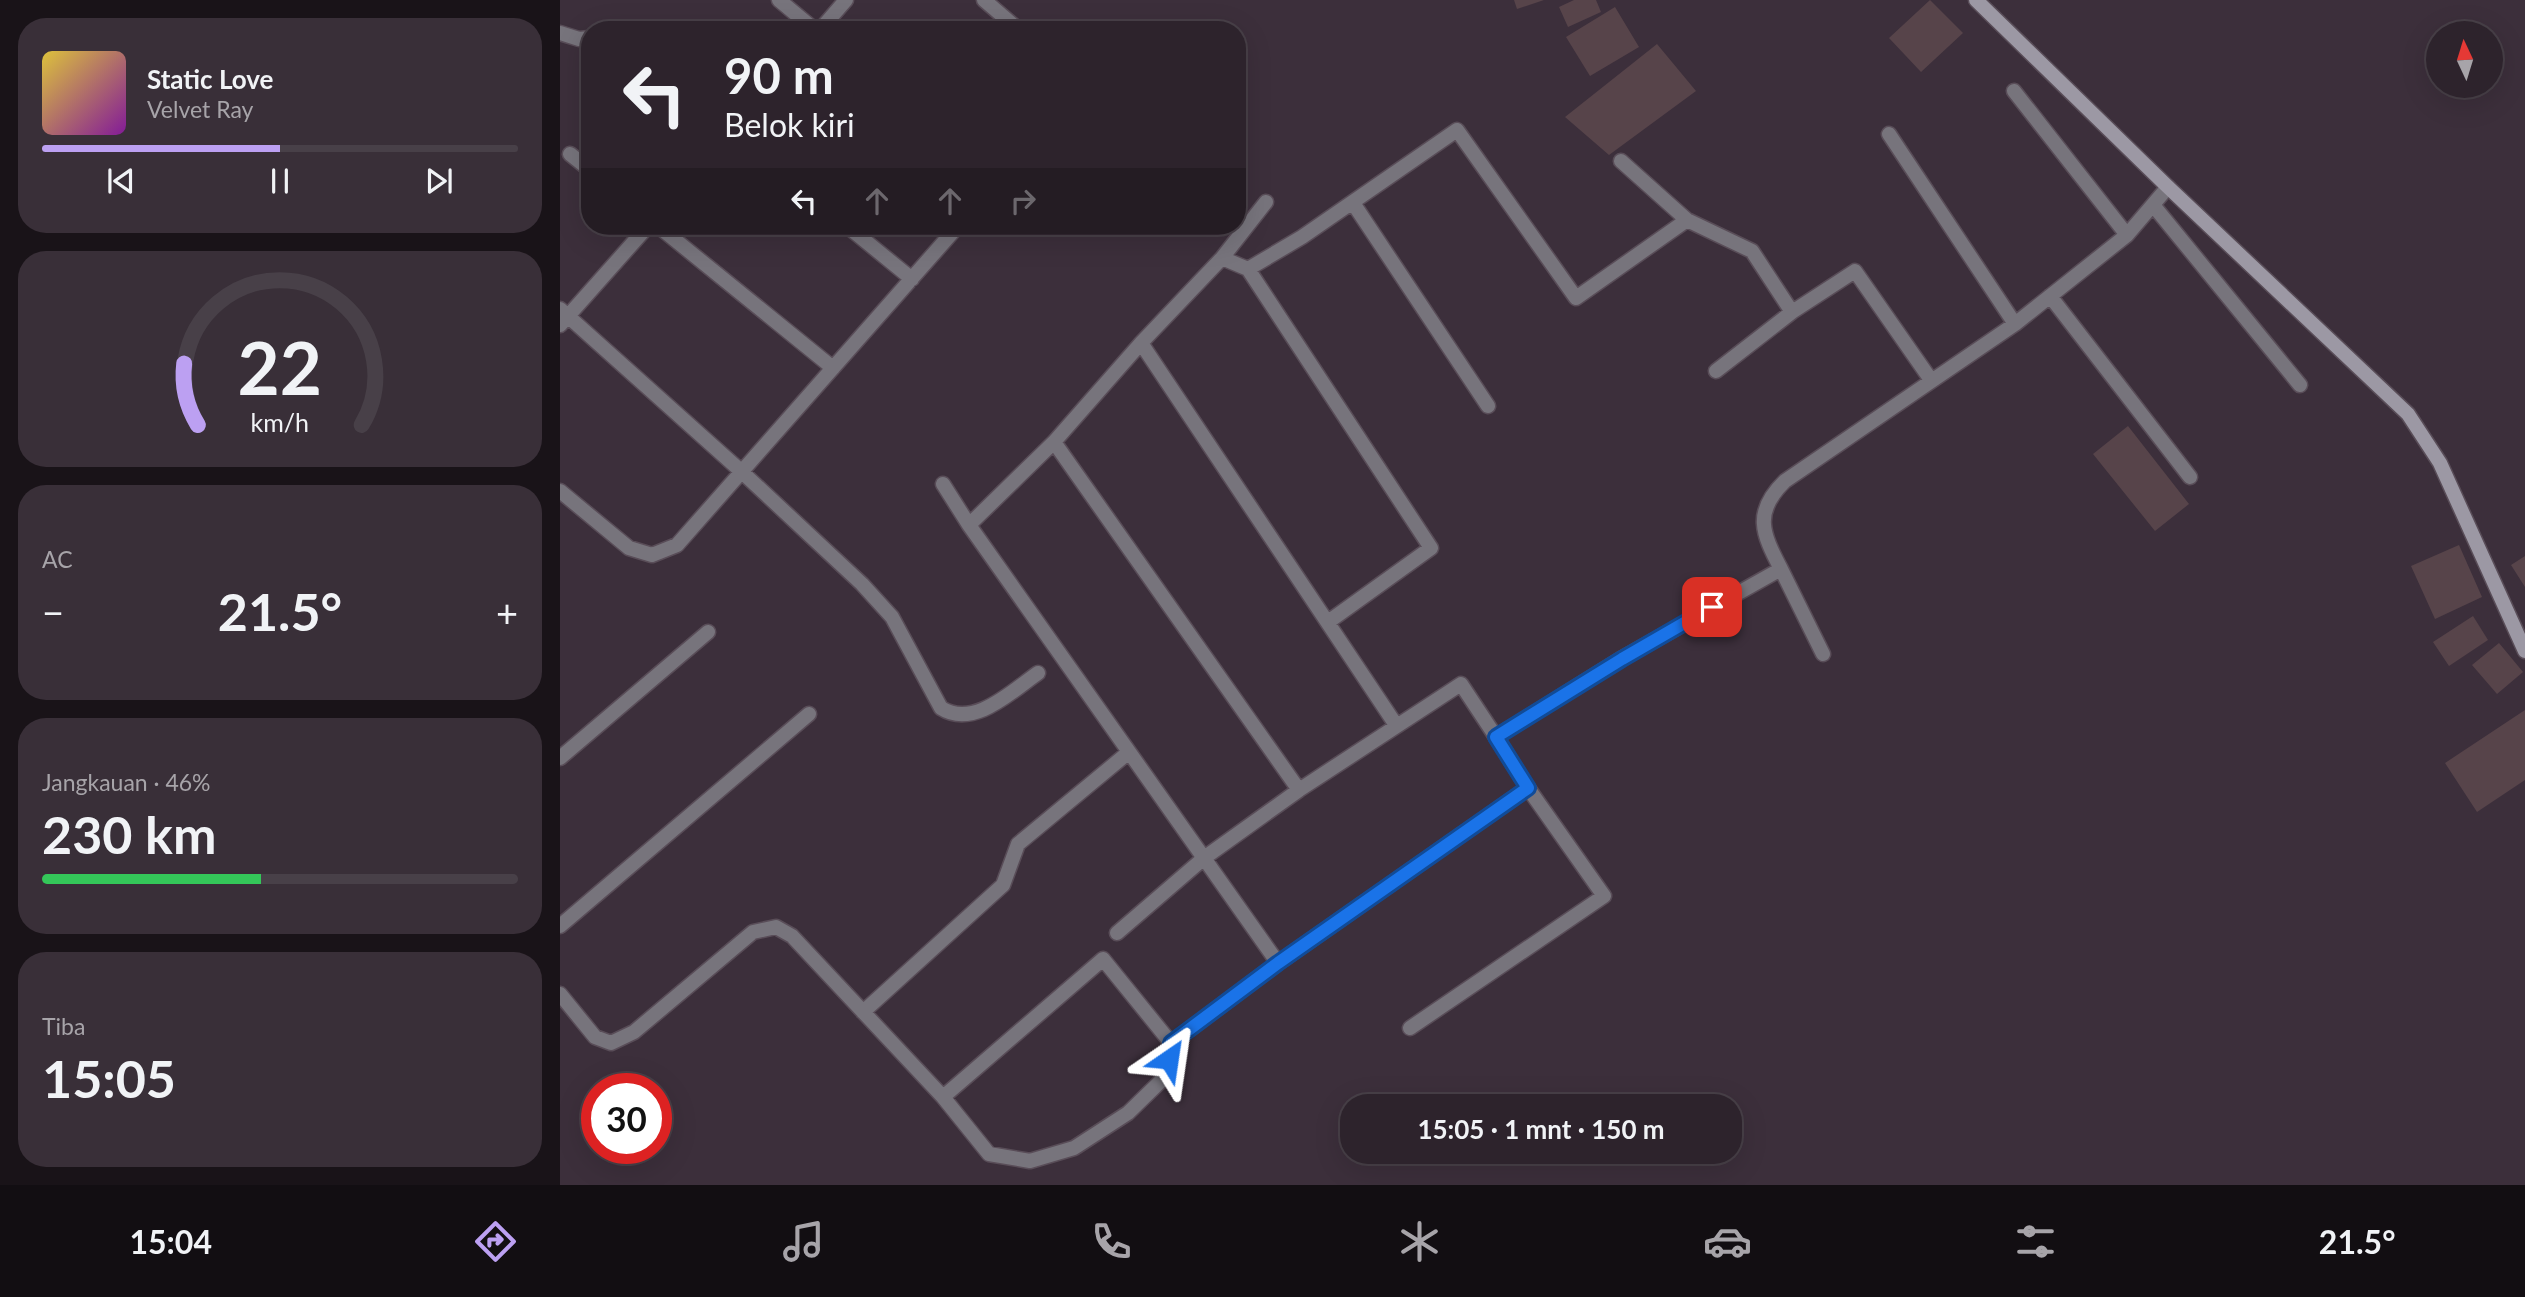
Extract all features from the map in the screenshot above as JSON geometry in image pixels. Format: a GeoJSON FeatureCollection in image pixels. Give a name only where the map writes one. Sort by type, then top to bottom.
{"type":"FeatureCollection","features":[{"type":"Feature","properties":{"kind":"street"},"geometry":{"type":"LineString","coordinates":[[779,0],[806,21]]}},
{"type":"Feature","properties":{"kind":"street"},"geometry":{"type":"LineString","coordinates":[[826,21],[846,0]]}},
{"type":"Feature","properties":{"kind":"street"},"geometry":{"type":"LineString","coordinates":[[984,0],[1008,21]]}},
{"type":"Feature","properties":{"kind":"street"},"geometry":{"type":"LineString","coordinates":[[1976,0],[2168,187],[2408,414],[2440,463],[2525,651]]}},
{"type":"Feature","properties":{"kind":"street"},"geometry":{"type":"LineString","coordinates":[[560,33],[581,38]]}},
{"type":"Feature","properties":{"kind":"street"},"geometry":{"type":"LineString","coordinates":[[2014,91],[2127,235]]}},
{"type":"Feature","properties":{"kind":"street"},"geometry":{"type":"LineString","coordinates":[[1248,269],[1353,203],[1457,130],[1576,298],[1687,219]]}},
{"type":"Feature","properties":{"kind":"street"},"geometry":{"type":"LineString","coordinates":[[1889,134],[2015,324]]}},
{"type":"Feature","properties":{"kind":"street"},"geometry":{"type":"LineString","coordinates":[[570,154],[581,163]]}},
{"type":"Feature","properties":{"kind":"street"},"geometry":{"type":"LineString","coordinates":[[1621,161],[1687,219],[1752,251],[1792,312]]}},
{"type":"Feature","properties":{"kind":"street"},"geometry":{"type":"LineString","coordinates":[[1823,654],[1765,538],[1763,514],[1770,495],[1785,481],[2015,324],[2127,235],[2168,187]]}},
{"type":"Feature","properties":{"kind":"street"},"geometry":{"type":"LineString","coordinates":[[1246,227],[1266,202]]}},
{"type":"Feature","properties":{"kind":"street"},"geometry":{"type":"LineString","coordinates":[[1353,203],[1488,406]]}},
{"type":"Feature","properties":{"kind":"street"},"geometry":{"type":"LineString","coordinates":[[2153,205],[2300,384]]}},
{"type":"Feature","properties":{"kind":"street"},"geometry":{"type":"LineString","coordinates":[[640,235],[563,317],[742,472],[862,584],[892,617],[941,708],[952,715],[968,715],[994,703],[1038,673]]}},
{"type":"Feature","properties":{"kind":"street"},"geometry":{"type":"LineString","coordinates":[[669,235],[833,368]]}},
{"type":"Feature","properties":{"kind":"street"},"geometry":{"type":"LineString","coordinates":[[858,235],[912,279]]}},
{"type":"Feature","properties":{"kind":"street"},"geometry":{"type":"LineString","coordinates":[[560,491],[629,548],[652,555],[677,545],[950,235]]}},
{"type":"Feature","properties":{"kind":"street"},"geometry":{"type":"LineString","coordinates":[[970,525],[1054,442],[1240,235]]}},
{"type":"Feature","properties":{"kind":"street"},"geometry":{"type":"LineString","coordinates":[[1222,258],[1248,269],[1431,548],[1328,622]]}},
{"type":"Feature","properties":{"kind":"street"},"geometry":{"type":"LineString","coordinates":[[1716,371],[1792,312],[1855,271],[1931,380]]}},
{"type":"Feature","properties":{"kind":"street"},"geometry":{"type":"LineString","coordinates":[[2050,296],[2190,477]]}},
{"type":"Feature","properties":{"kind":"street"},"geometry":{"type":"LineString","coordinates":[[1141,343],[1396,725]]}},
{"type":"Feature","properties":{"kind":"street"},"geometry":{"type":"LineString","coordinates":[[1054,442],[1299,790]]}},
{"type":"Feature","properties":{"kind":"street"},"geometry":{"type":"LineString","coordinates":[[943,484],[1278,963]]}},
{"type":"Feature","properties":{"kind":"street"},"geometry":{"type":"LineString","coordinates":[[1496,737],[1622,659],[1780,569]]}},
{"type":"Feature","properties":{"kind":"street"},"geometry":{"type":"LineString","coordinates":[[560,758],[708,632]]}},
{"type":"Feature","properties":{"kind":"street"},"geometry":{"type":"LineString","coordinates":[[1117,933],[1204,858],[1299,790],[1461,684],[1528,788],[1604,896],[1410,1028]]}},
{"type":"Feature","properties":{"kind":"street"},"geometry":{"type":"LineString","coordinates":[[560,926],[809,715]]}},
{"type":"Feature","properties":{"kind":"street"},"geometry":{"type":"LineString","coordinates":[[863,1012],[1003,885],[1018,844],[1129,752]]}},
{"type":"Feature","properties":{"kind":"street"},"geometry":{"type":"LineString","coordinates":[[560,995],[595,1037],[611,1043],[634,1032],[753,932],[776,927],[792,936],[943,1097],[989,1154],[1030,1161],[1074,1148],[1128,1113],[1167,1075],[1171,1043],[1278,963],[1528,788]]}},
{"type":"Feature","properties":{"kind":"street"},"geometry":{"type":"LineString","coordinates":[[943,1097],[1103,959],[1171,1043]]}},
{"type":"Feature","properties":{"kind":"building"},"geometry":{"type":"Polygon","coordinates":[[[1514,0],[1544,0],[1517,9],[1514,0]]]}},
{"type":"Feature","properties":{"kind":"building"},"geometry":{"type":"Polygon","coordinates":[[[1574,0],[1596,0],[1601,12],[1568,27],[1559,7],[1574,0]]]}},
{"type":"Feature","properties":{"kind":"building"},"geometry":{"type":"Polygon","coordinates":[[[1930,0],[1963,33],[1921,72],[1889,38],[1930,0]]]}},
{"type":"Feature","properties":{"kind":"building"},"geometry":{"type":"Polygon","coordinates":[[[1615,7],[1639,47],[1590,76],[1566,37],[1615,7]]]}},
{"type":"Feature","properties":{"kind":"building"},"geometry":{"type":"Polygon","coordinates":[[[1657,44],[1696,91],[1609,155],[1565,117],[1657,44]]]}},
{"type":"Feature","properties":{"kind":"building"},"geometry":{"type":"Polygon","coordinates":[[[2128,426],[2189,504],[2155,531],[2093,454],[2128,426]]]}},
{"type":"Feature","properties":{"kind":"building"},"geometry":{"type":"Polygon","coordinates":[[[2459,545],[2482,597],[2435,619],[2411,566],[2459,545]]]}},
{"type":"Feature","properties":{"kind":"building"},"geometry":{"type":"Polygon","coordinates":[[[2525,556],[2525,587],[2511,565],[2525,556]]]}},
{"type":"Feature","properties":{"kind":"building"},"geometry":{"type":"Polygon","coordinates":[[[2473,616],[2488,640],[2449,666],[2433,642],[2473,616]]]}},
{"type":"Feature","properties":{"kind":"building"},"geometry":{"type":"Polygon","coordinates":[[[2499,643],[2523,672],[2497,694],[2472,665],[2499,643]]]}},
{"type":"Feature","properties":{"kind":"building"},"geometry":{"type":"Polygon","coordinates":[[[2525,710],[2525,780],[2477,812],[2445,763],[2525,710]]]}},
{"type":"Feature","properties":{"kind":"route"},"geometry":{"type":"LineString","coordinates":[[1169,1059],[1171,1043],[1278,963],[1528,788],[1496,737],[1712,607]]}}]}
